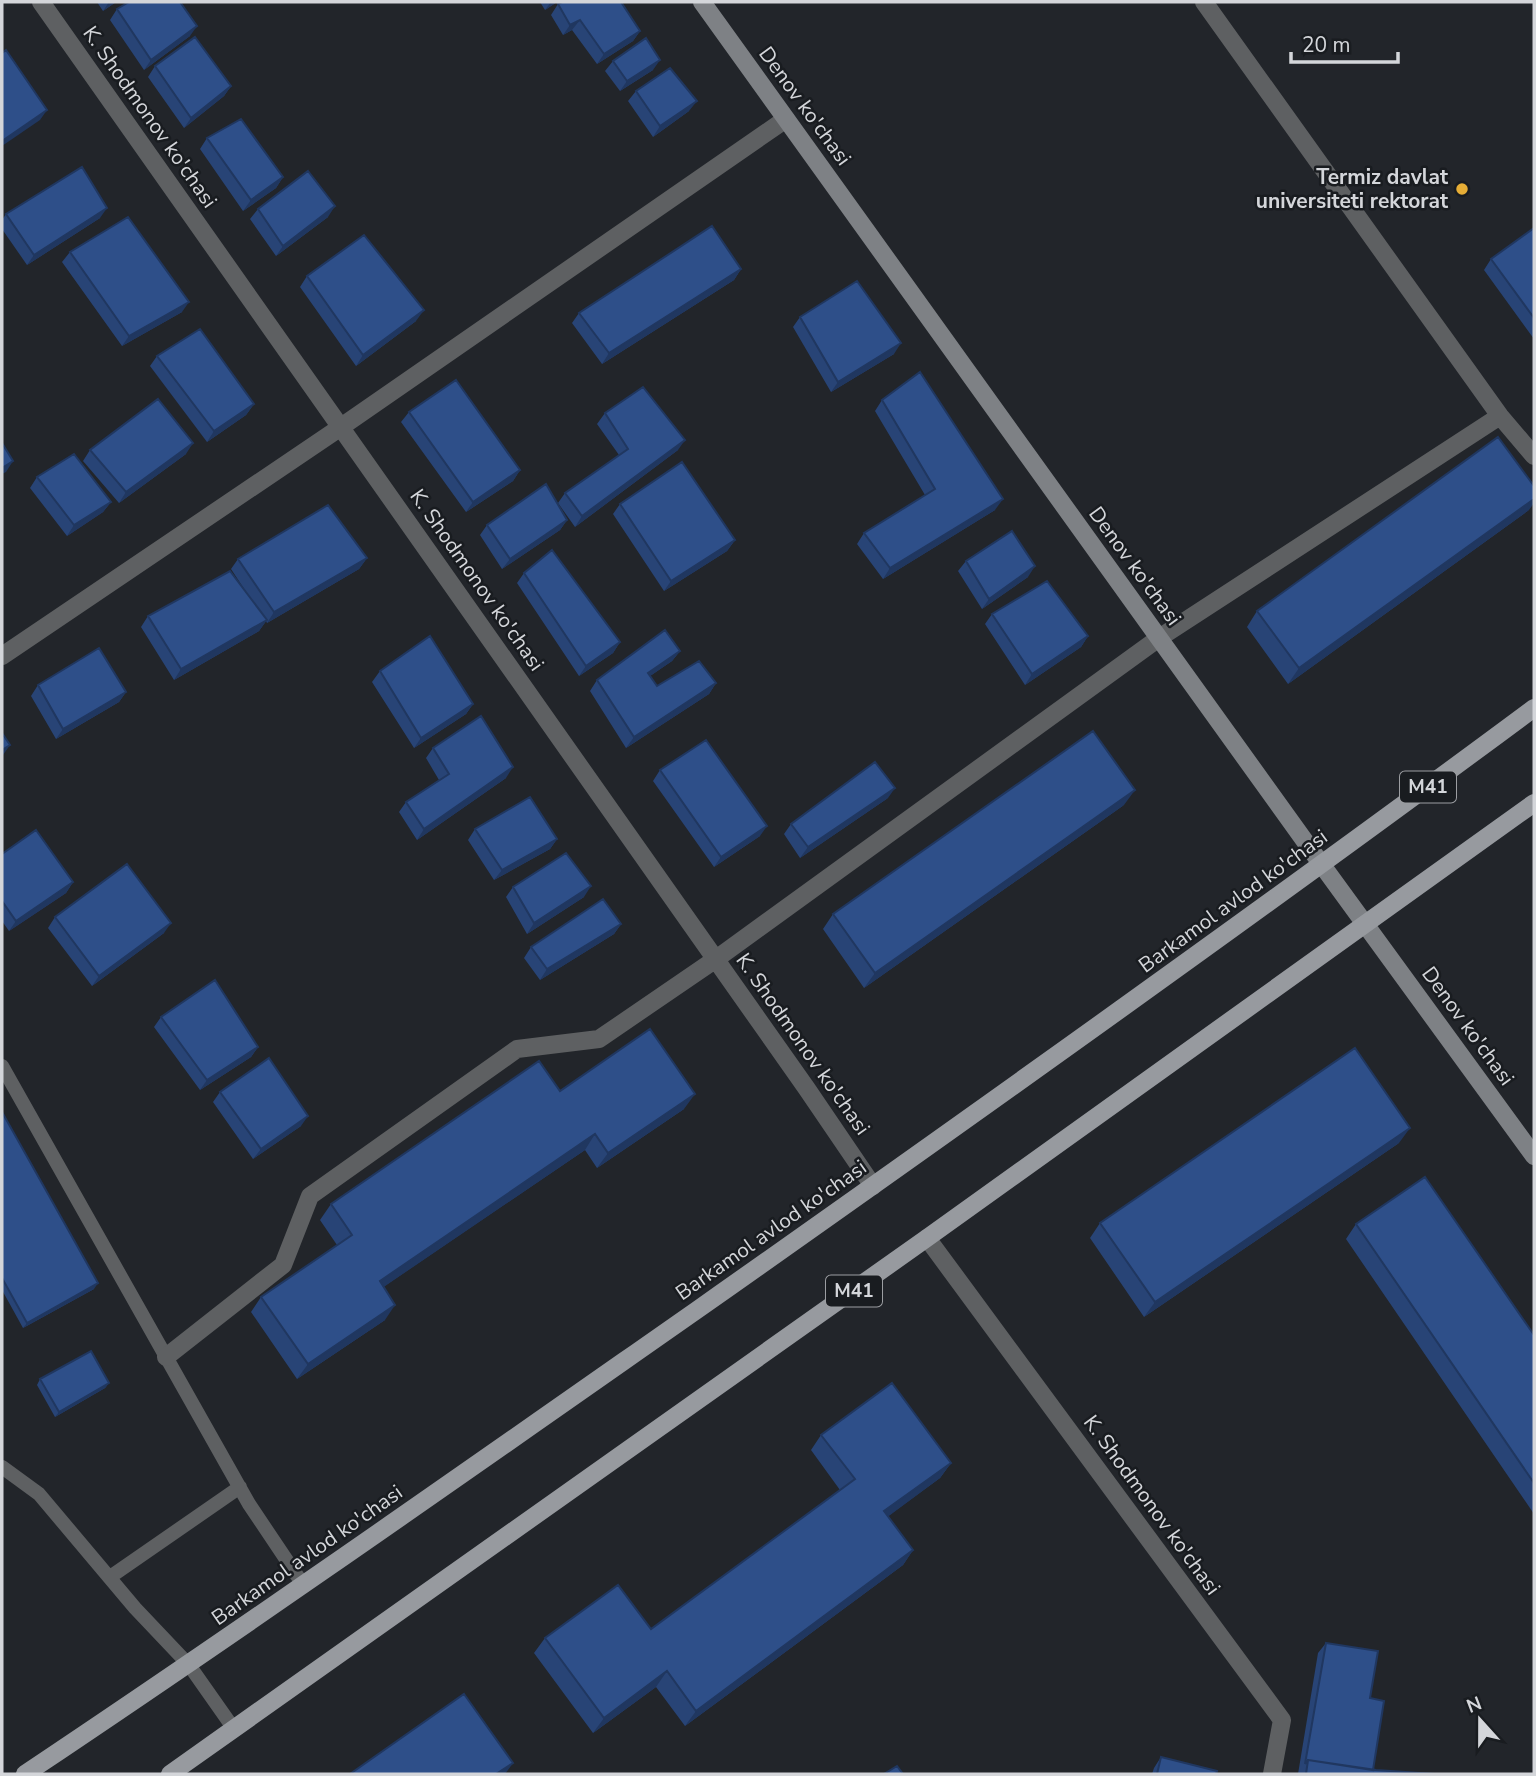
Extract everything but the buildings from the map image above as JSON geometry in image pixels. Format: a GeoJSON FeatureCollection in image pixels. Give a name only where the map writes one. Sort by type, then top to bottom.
{"type":"FeatureCollection","features":[{"type":"Feature","properties":{"kind":"main road","name":"Barkamol avlod ko'chasi"},"geometry":{"type":"LineString","coordinates":[[25,1774],[304,1586],[873,1186],[1322,865],[1534,708]]}},
{"type":"Feature","properties":{"kind":"main road","name":"M41"},"geometry":{"type":"LineString","coordinates":[[170,1774],[927,1238],[1534,803]]}},
{"type":"Feature","properties":{"kind":"street","name":"K. Shodmonov ko'chasi"},"geometry":{"type":"LineString","coordinates":[[41,2],[873,1186]]}},
{"type":"Feature","properties":{"kind":"street","name":"Denov ko'chasi"},"geometry":{"type":"LineString","coordinates":[[702,2],[1534,1156]]}},
{"type":"Feature","properties":{"kind":"street"},"geometry":{"type":"LineString","coordinates":[[1203,2],[1500,415],[1534,456]]}},
{"type":"Feature","properties":{"kind":"street"},"geometry":{"type":"LineString","coordinates":[[2,656],[341,427],[786,119]]}},
{"type":"Feature","properties":{"kind":"street"},"geometry":{"type":"LineString","coordinates":[[166,1357],[283,1265],[310,1196],[517,1049],[599,1039],[716,959],[1158,638],[1500,415]]}},
{"type":"Feature","properties":{"kind":"street","name":"K. Shodmonov ko'chasi"},"geometry":{"type":"LineString","coordinates":[[927,1238],[1282,1720],[1272,1774]]}},
{"type":"Feature","properties":{"kind":"lane"},"geometry":{"type":"LineString","coordinates":[[2,1066],[240,1487],[304,1586]]}},
{"type":"Feature","properties":{"kind":"lane"},"geometry":{"type":"LineString","coordinates":[[2,1467],[39,1494],[189,1665],[234,1729]]}},
{"type":"Feature","properties":{"kind":"lane"},"geometry":{"type":"LineString","coordinates":[[110,1577],[240,1487]]}},
{"type":"Feature","properties":{"kind":"place","name":"Termiz davlat universiteti rektorat"},"geometry":{"type":"Point","coordinates":[1462,189]}}]}
